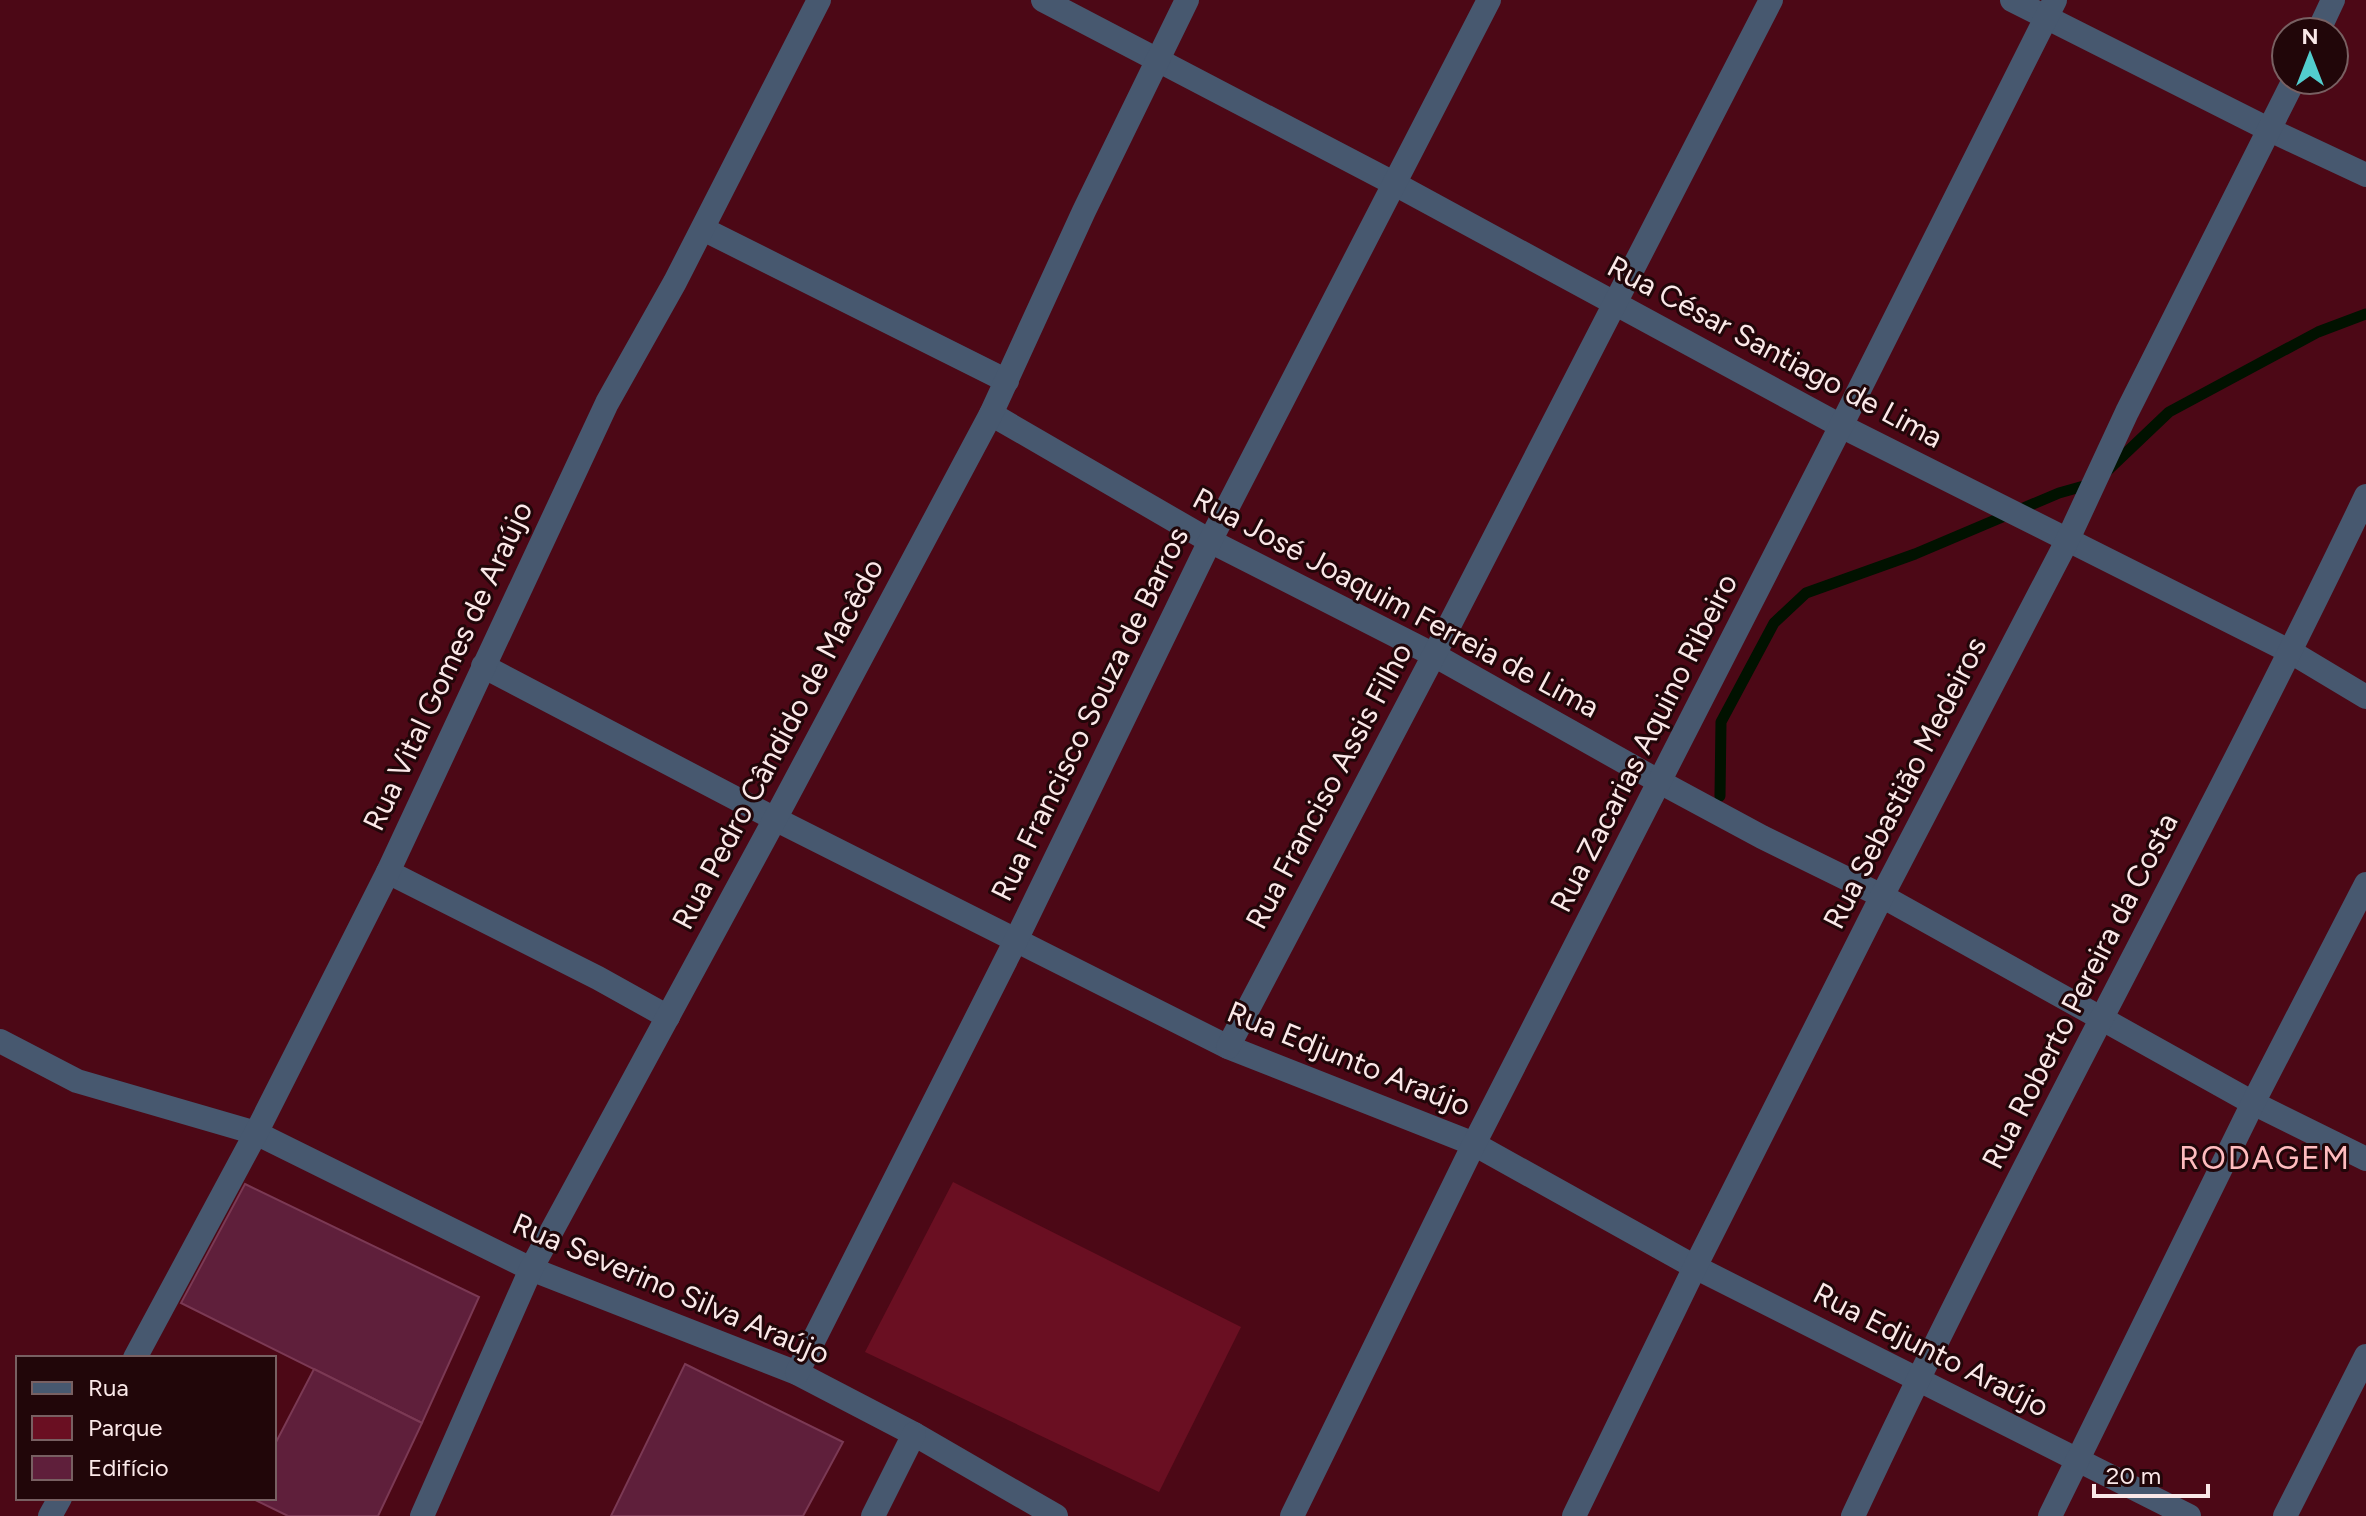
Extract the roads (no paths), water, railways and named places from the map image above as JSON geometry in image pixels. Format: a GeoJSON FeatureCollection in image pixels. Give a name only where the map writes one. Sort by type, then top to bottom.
{"type":"FeatureCollection","features":[{"type":"Feature","properties":{"kind":"street","name":"Rua Vital Gomes de Araújo"},"geometry":{"type":"LineString","coordinates":[[136,1356],[256,1133],[388,872],[607,403],[703,229],[819,0]]}},
{"type":"Feature","properties":{"kind":"street","name":"Rua César Santiago de Lima"},"geometry":{"type":"LineString","coordinates":[[1043,0],[1395,184],[1841,426],[2291,652],[2366,697]]}},
{"type":"Feature","properties":{"kind":"street","name":"Rua Pedro Cândido de Macêdo"},"geometry":{"type":"LineString","coordinates":[[422,1516],[531,1269],[991,414],[1187,0]]}},
{"type":"Feature","properties":{"kind":"street","name":"Rua Francisco Souza de Barros"},"geometry":{"type":"LineString","coordinates":[[797,1373],[1016,940],[1210,541],[1489,0]]}},
{"type":"Feature","properties":{"kind":"street","name":"Rua Franciso Assis Filho"},"geometry":{"type":"LineString","coordinates":[[1228,1047],[1771,0]]}},
{"type":"Feature","properties":{"kind":"street"},"geometry":{"type":"LineString","coordinates":[[2012,0],[2050,9],[2270,130],[2366,175]]}},
{"type":"Feature","properties":{"kind":"street","name":"Rua Zacarias Aquino Ribeiro"},"geometry":{"type":"LineString","coordinates":[[1292,1516],[1474,1144],[2050,9]]}},
{"type":"Feature","properties":{"kind":"street","name":"Rua Sebastião Medeiros"},"geometry":{"type":"LineString","coordinates":[[1574,1516],[1695,1267],[1882,896],[2068,539],[2127,412],[2286,96]]}},
{"type":"Feature","properties":{"kind":"street"},"geometry":{"type":"LineString","coordinates":[[703,229],[1007,381]]}},
{"type":"Feature","properties":{"kind":"street","name":"Rua José Joaquim Ferreia de Lima"},"geometry":{"type":"LineString","coordinates":[[991,414],[1210,541],[1434,655],[1762,837],[1882,896],[2253,1103],[2366,1159]]}},
{"type":"Feature","properties":{"kind":"street","name":"Rua Roberto Pereira da Costa"},"geometry":{"type":"LineString","coordinates":[[1853,1516],[1917,1379],[2291,652],[2366,496]]}},
{"type":"Feature","properties":{"kind":"street","name":"Rua Edjunto Araújo"},"geometry":{"type":"LineString","coordinates":[[483,666],[775,819],[1228,1047],[1474,1144],[1695,1267],[2189,1516]]}},
{"type":"Feature","properties":{"kind":"street"},"geometry":{"type":"LineString","coordinates":[[388,872],[598,978],[668,1017]]}},
{"type":"Feature","properties":{"kind":"street"},"geometry":{"type":"LineString","coordinates":[[2050,1516],[2253,1103],[2366,884]]}},
{"type":"Feature","properties":{"kind":"street","name":"Rua Severino Silva Araújo"},"geometry":{"type":"LineString","coordinates":[[0,1041],[77,1081],[256,1133],[531,1269],[797,1373],[914,1434],[1056,1516]]}},
{"type":"Feature","properties":{"kind":"street"},"geometry":{"type":"LineString","coordinates":[[2285,1516],[2366,1356]]}},
{"type":"Feature","properties":{"kind":"street"},"geometry":{"type":"LineString","coordinates":[[873,1516],[914,1434]]}},
{"type":"Feature","properties":{"kind":"waterway"},"geometry":{"type":"LineString","coordinates":[[2107,471],[2169,412],[2318,332],[2366,314]]}},
{"type":"Feature","properties":{"kind":"waterway"},"geometry":{"type":"LineString","coordinates":[[1720,796],[1721,722],[1774,623],[1806,593],[1915,554],[2059,493],[2091,484]]}},
{"type":"Feature","properties":{"kind":"district","name":"RODAGEM"},"geometry":{"type":"Point","coordinates":[2265,1158]}}]}
